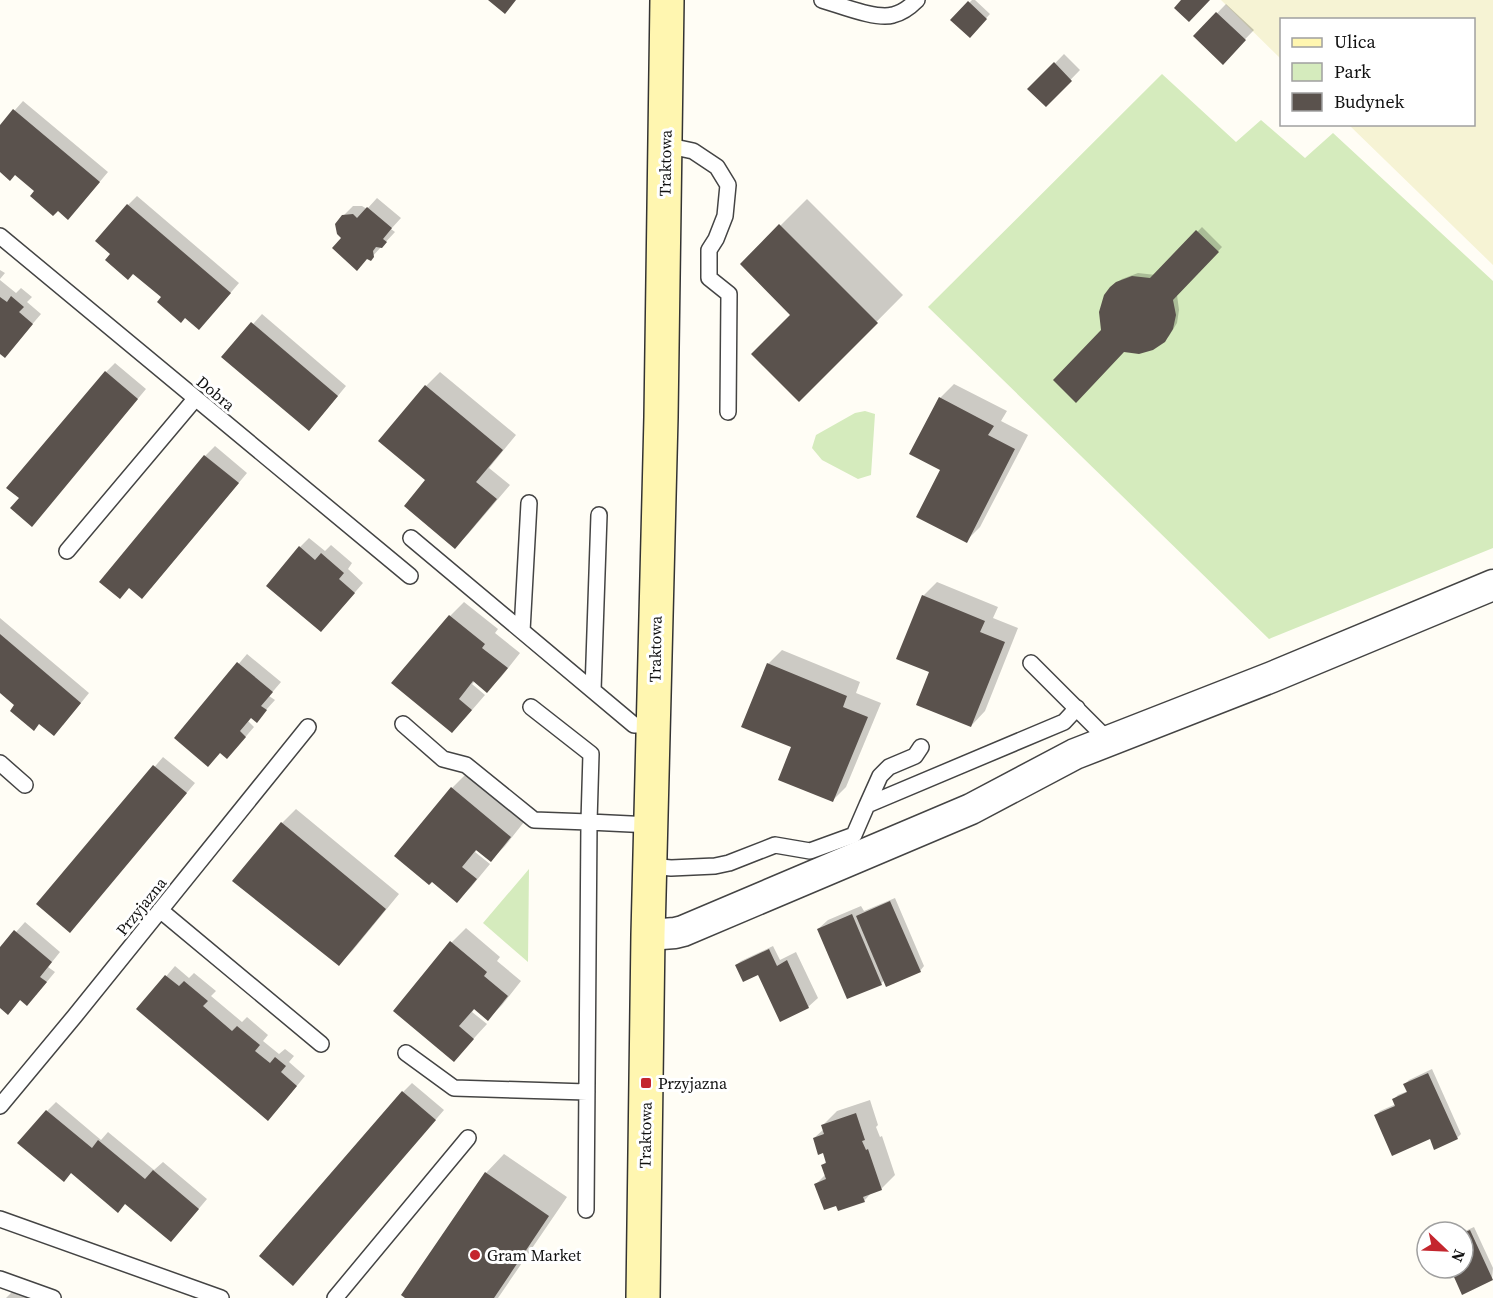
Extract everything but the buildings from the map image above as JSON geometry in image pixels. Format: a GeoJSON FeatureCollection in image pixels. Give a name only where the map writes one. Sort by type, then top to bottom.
{"type":"FeatureCollection","features":[{"type":"Feature","properties":{"kind":"main road","name":"Traktowa"},"geometry":{"type":"LineString","coordinates":[[643,1298],[648,934],[661,417],[666,0]]}},
{"type":"Feature","properties":{"kind":"street"},"geometry":{"type":"LineString","coordinates":[[648,934],[683,931],[971,809],[1075,754],[1272,677],[1493,585]]}},
{"type":"Feature","properties":{"kind":"lane"},"geometry":{"type":"LineString","coordinates":[[822,0],[879,16],[892,16],[909,8],[917,0]]}},
{"type":"Feature","properties":{"kind":"lane"},"geometry":{"type":"LineString","coordinates":[[665,145],[693,151],[717,167],[728,185],[725,216],[709,250],[709,278],[729,294],[728,412]]}},
{"type":"Feature","properties":{"kind":"lane","name":"Dobra"},"geometry":{"type":"LineString","coordinates":[[0,236],[410,576]]}},
{"type":"Feature","properties":{"kind":"lane"},"geometry":{"type":"LineString","coordinates":[[67,551],[195,399]]}},
{"type":"Feature","properties":{"kind":"lane"},"geometry":{"type":"LineString","coordinates":[[522,631],[529,503]]}},
{"type":"Feature","properties":{"kind":"lane"},"geometry":{"type":"LineString","coordinates":[[593,690],[599,515]]}},
{"type":"Feature","properties":{"kind":"lane"},"geometry":{"type":"LineString","coordinates":[[411,538],[634,725],[653,725]]}},
{"type":"Feature","properties":{"kind":"lane"},"geometry":{"type":"LineString","coordinates":[[1031,663],[1109,741]]}},
{"type":"Feature","properties":{"kind":"lane"},"geometry":{"type":"LineString","coordinates":[[531,707],[591,754],[586,1210]]}},
{"type":"Feature","properties":{"kind":"lane"},"geometry":{"type":"LineString","coordinates":[[867,805],[1064,722],[1077,708]]}},
{"type":"Feature","properties":{"kind":"lane"},"geometry":{"type":"LineString","coordinates":[[404,724],[443,759],[466,765],[534,820],[651,825]]}},
{"type":"Feature","properties":{"kind":"lane","name":"Przyjazna"},"geometry":{"type":"LineString","coordinates":[[0,1106],[308,727]]}},
{"type":"Feature","properties":{"kind":"lane"},"geometry":{"type":"LineString","coordinates":[[650,866],[671,868],[715,866],[775,845],[810,851],[854,835],[880,776],[889,767],[915,756],[921,747]]}},
{"type":"Feature","properties":{"kind":"lane"},"geometry":{"type":"LineString","coordinates":[[0,763],[25,784]]}},
{"type":"Feature","properties":{"kind":"lane"},"geometry":{"type":"LineString","coordinates":[[160,910],[321,1044]]}},
{"type":"Feature","properties":{"kind":"lane"},"geometry":{"type":"LineString","coordinates":[[406,1053],[454,1088],[587,1092]]}},
{"type":"Feature","properties":{"kind":"lane"},"geometry":{"type":"LineString","coordinates":[[335,1298],[468,1138]]}},
{"type":"Feature","properties":{"kind":"lane"},"geometry":{"type":"LineString","coordinates":[[0,1219],[221,1298]]}},
{"type":"Feature","properties":{"kind":"lane"},"geometry":{"type":"LineString","coordinates":[[0,1279],[53,1298]]}},
{"type":"Feature","properties":{"kind":"shaded area"},"geometry":{"type":"Polygon","coordinates":[[[1221,0],[1493,0],[1493,265],[1350,126],[1475,126],[1475,18],[1280,18],[1280,58],[1221,0]]]}},
{"type":"Feature","properties":{"kind":"green space"},"geometry":{"type":"Polygon","coordinates":[[[1162,74],[1236,142],[1261,120],[1305,158],[1333,133],[1493,281],[1493,548],[1269,639],[928,307],[1162,74]]]}},
{"type":"Feature","properties":{"kind":"green space"},"geometry":{"type":"Polygon","coordinates":[[[865,411],[875,414],[871,475],[858,479],[822,460],[812,448],[816,435],[855,413],[865,411]]]}},
{"type":"Feature","properties":{"kind":"green space"},"geometry":{"type":"Polygon","coordinates":[[[529,869],[528,962],[483,923],[529,869]]]}},
{"type":"Feature","properties":{"kind":"place","name":"Przyjazna"},"geometry":{"type":"Point","coordinates":[646,1083]}},
{"type":"Feature","properties":{"kind":"place","name":"Gram Market"},"geometry":{"type":"Point","coordinates":[475,1255]}}]}
